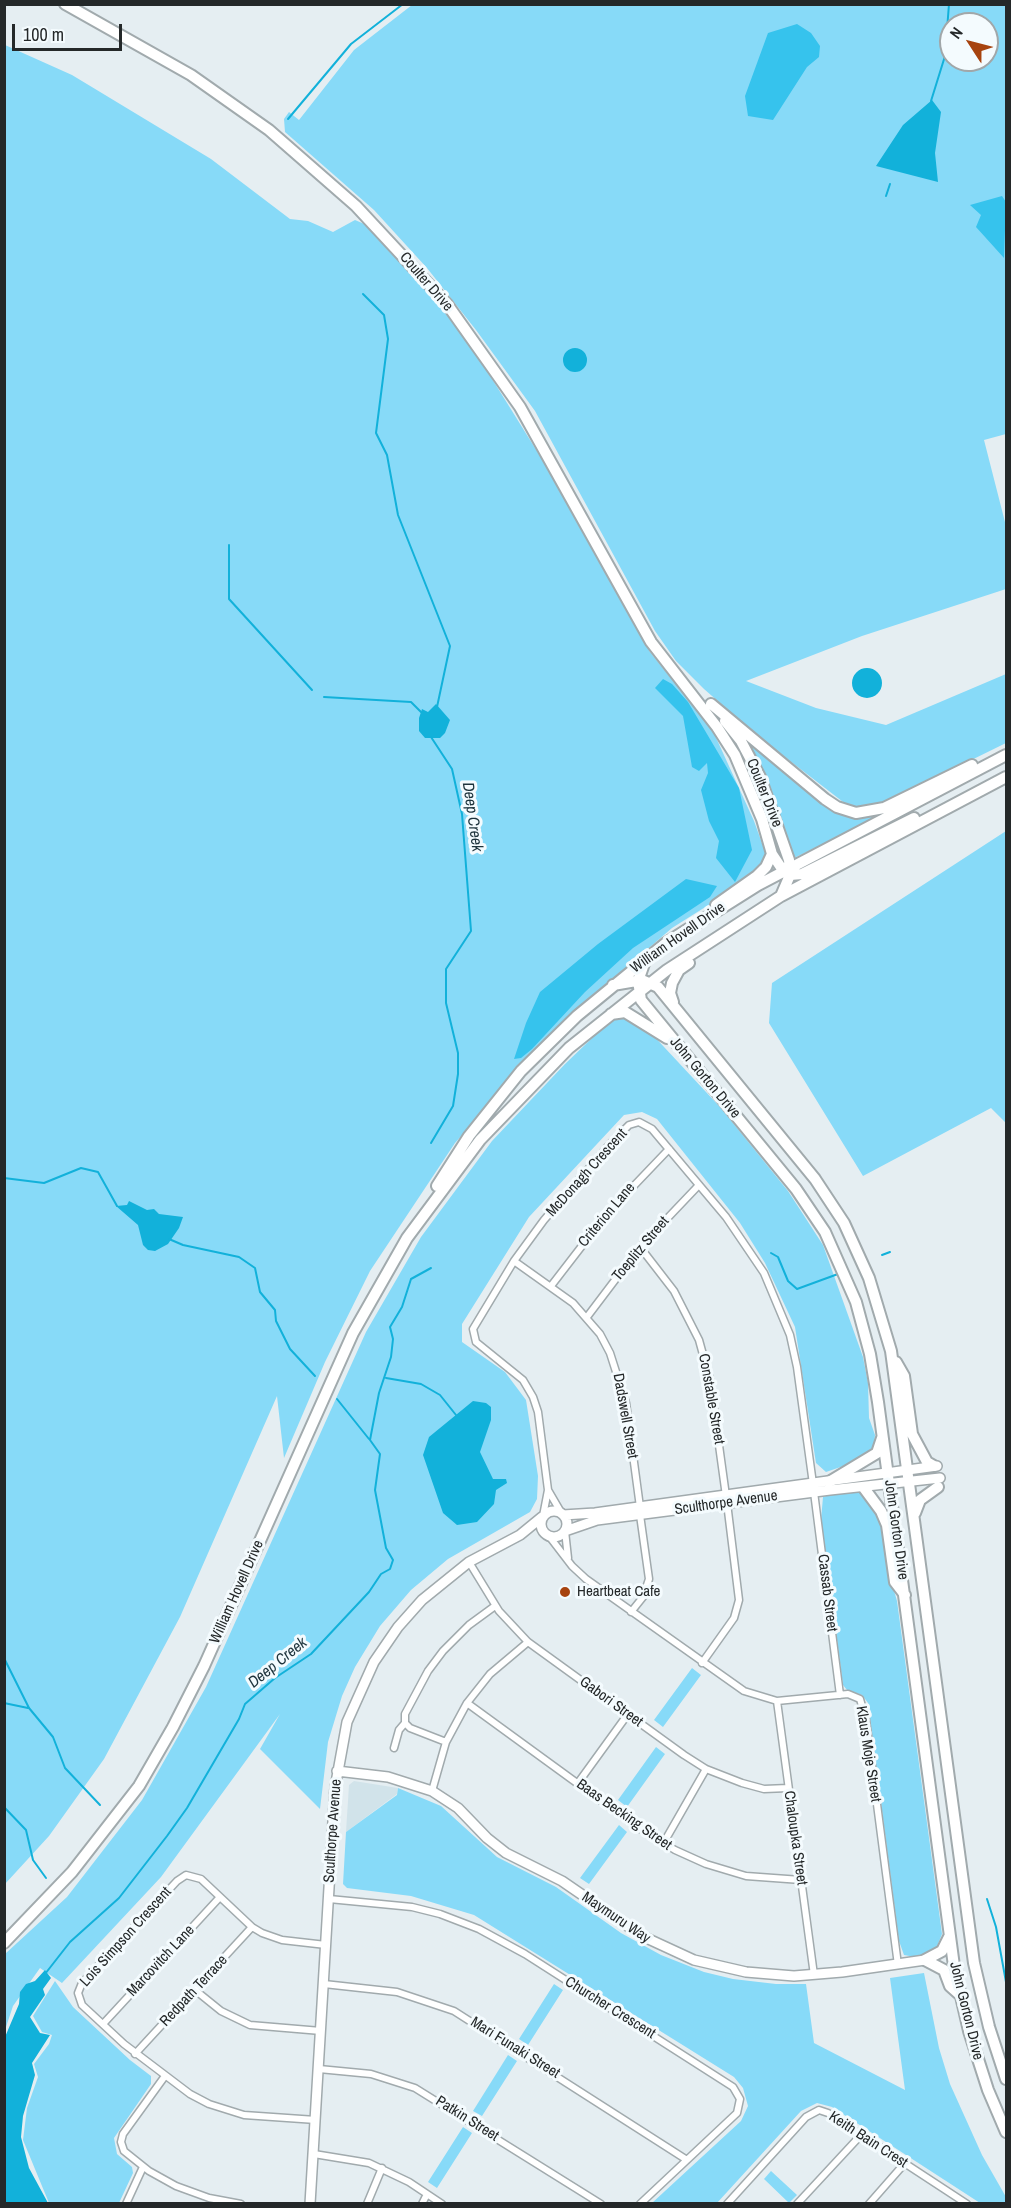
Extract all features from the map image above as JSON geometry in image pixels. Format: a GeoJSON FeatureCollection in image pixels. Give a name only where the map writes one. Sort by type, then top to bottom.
{"type":"FeatureCollection","features":[{"type":"Feature","properties":{"kind":"main road","name":"Coulter Drive"},"geometry":{"type":"LineString","coordinates":[[65,4],[191,75],[269,130],[327,179],[403,254],[447,304],[514,396],[633,614],[717,727],[735,755],[762,819],[772,854],[788,872]]}},
{"type":"Feature","properties":{"kind":"main road","name":"Coulter Drive"},"geometry":{"type":"LineString","coordinates":[[671,668],[711,704],[741,741],[760,777],[788,872]]}},
{"type":"Feature","properties":{"kind":"main road"},"geometry":{"type":"LineString","coordinates":[[711,704],[825,799],[837,807],[856,813],[884,808],[1006,749]]}},
{"type":"Feature","properties":{"kind":"main road","name":"William Hovell Drive"},"geometry":{"type":"LineString","coordinates":[[424,1212],[445,1173],[495,1101],[547,1044],[646,958],[695,923],[1006,755]]}},
{"type":"Feature","properties":{"kind":"main road","name":"William Hovell Drive"},"geometry":{"type":"LineString","coordinates":[[4,1943],[72,1872],[106,1830],[138,1786],[173,1727],[204,1666],[353,1333],[399,1251],[424,1212],[480,1140],[512,1104],[569,1048],[638,986],[650,983],[781,896],[1006,777]]}},
{"type":"Feature","properties":{"kind":"main road"},"geometry":{"type":"LineString","coordinates":[[781,896],[788,872],[802,874],[934,808],[953,805]]}},
{"type":"Feature","properties":{"kind":"main road"},"geometry":{"type":"LineString","coordinates":[[695,923],[728,895],[758,876],[766,867],[772,854]]}},
{"type":"Feature","properties":{"kind":"main road"},"geometry":{"type":"LineString","coordinates":[[675,1007],[670,993],[679,970],[711,947],[723,933]]}},
{"type":"Feature","properties":{"kind":"main road"},"geometry":{"type":"LineString","coordinates":[[613,985],[638,986],[646,958]]}},
{"type":"Feature","properties":{"kind":"main road","name":"John Gorton Drive"},"geometry":{"type":"LineString","coordinates":[[650,983],[658,987],[675,1007],[828,1197],[844,1223],[870,1278],[891,1351],[974,1963],[989,2027],[1006,2079]]}},
{"type":"Feature","properties":{"kind":"main road","name":"John Gorton Drive"},"geometry":{"type":"LineString","coordinates":[[638,986],[640,1000],[796,1188],[825,1232],[856,1302],[867,1342],[890,1485],[949,1937],[960,1994],[982,2072],[1006,2132]]}},
{"type":"Feature","properties":{"kind":"main road"},"geometry":{"type":"LineString","coordinates":[[606,1016],[620,1011],[625,1012],[676,1042]]}},
{"type":"Feature","properties":{"kind":"main road"},"geometry":{"type":"LineString","coordinates":[[891,1351],[904,1376],[912,1434],[927,1462],[935,1466]]}},
{"type":"Feature","properties":{"kind":"main road"},"geometry":{"type":"LineString","coordinates":[[829,1482],[877,1453],[881,1444],[882,1432]]}},
{"type":"Feature","properties":{"kind":"main road"},"geometry":{"type":"LineString","coordinates":[[914,1514],[920,1500],[939,1483]]}},
{"type":"Feature","properties":{"kind":"main road"},"geometry":{"type":"LineString","coordinates":[[864,1488],[881,1511],[886,1524],[895,1582],[905,1595]]}},
{"type":"Feature","properties":{"kind":"main road"},"geometry":{"type":"LineString","coordinates":[[926,1960],[942,1951],[949,1937]]}},
{"type":"Feature","properties":{"kind":"main road"},"geometry":{"type":"LineString","coordinates":[[926,1960],[944,1970],[950,1986],[960,1994]]}},
{"type":"Feature","properties":{"kind":"street","name":"McDonagh Crescent"},"geometry":{"type":"LineString","coordinates":[[543,1517],[548,1490],[538,1412],[530,1391],[514,1372],[476,1342],[472,1333],[475,1324],[514,1261],[571,1187],[629,1125],[639,1122],[649,1125],[747,1244],[778,1303],[797,1367],[814,1488]]}},
{"type":"Feature","properties":{"kind":"street","name":"Criterion Lane"},"geometry":{"type":"LineString","coordinates":[[551,1286],[610,1211],[669,1149]]}},
{"type":"Feature","properties":{"kind":"street","name":"Toeplitz Street"},"geometry":{"type":"LineString","coordinates":[[587,1317],[640,1247],[699,1185]]}},
{"type":"Feature","properties":{"kind":"street","name":"Constable Street"},"geometry":{"type":"LineString","coordinates":[[640,1247],[674,1291],[701,1346],[710,1380],[739,1600],[734,1618],[702,1663]]}},
{"type":"Feature","properties":{"kind":"street","name":"Dadswell Street"},"geometry":{"type":"LineString","coordinates":[[514,1261],[551,1286],[587,1317],[610,1353],[622,1382],[649,1579],[643,1597],[631,1612]]}},
{"type":"Feature","properties":{"kind":"street","name":"Sculthorpe Avenue"},"geometry":{"type":"LineString","coordinates":[[814,1488],[829,1482],[935,1466]]}},
{"type":"Feature","properties":{"kind":"street","name":"Sculthorpe Avenue"},"geometry":{"type":"LineString","coordinates":[[565,1531],[585,1522],[640,1511],[727,1499],[814,1488],[864,1488],[910,1483],[939,1483]]}},
{"type":"Feature","properties":{"kind":"street","name":"Cassab Street"},"geometry":{"type":"LineString","coordinates":[[814,1488],[840,1695]]}},
{"type":"Feature","properties":{"kind":"street","name":"McDonagh Crescent"},"geometry":{"type":"LineString","coordinates":[[548,1490],[562,1514]]}},
{"type":"Feature","properties":{"kind":"street"},"geometry":{"type":"LineString","coordinates":[[565,1531],[559,1536],[548,1536],[541,1527],[543,1517],[550,1511],[562,1514],[567,1524],[565,1531],[568,1561]]}},
{"type":"Feature","properties":{"kind":"street","name":"Sculthorpe Avenue"},"geometry":{"type":"LineString","coordinates":[[562,1514],[640,1511]]}},
{"type":"Feature","properties":{"kind":"street","name":"Sculthorpe Avenue"},"geometry":{"type":"LineString","coordinates":[[310,2204],[337,1771],[352,1710],[381,1650],[422,1600],[469,1562],[520,1535],[543,1517]]}},
{"type":"Feature","properties":{"kind":"street","name":"Sculthorpe Avenue"},"geometry":{"type":"LineString","coordinates":[[520,1535],[548,1536]]}},
{"type":"Feature","properties":{"kind":"street","name":"Klaus Moje Street"},"geometry":{"type":"LineString","coordinates":[[548,1536],[586,1579],[744,1691],[777,1701],[840,1695],[855,1696],[863,1705],[898,1965]]}},
{"type":"Feature","properties":{"kind":"street","name":"Gabori Street"},"geometry":{"type":"LineString","coordinates":[[469,1562],[495,1606],[528,1642],[628,1714],[706,1769],[752,1786],[774,1790],[788,1788]]}},
{"type":"Feature","properties":{"kind":"street"},"geometry":{"type":"LineString","coordinates":[[394,1748],[399,1730],[405,1723],[408,1707],[435,1660],[469,1624],[495,1606]]}},
{"type":"Feature","properties":{"kind":"street"},"geometry":{"type":"LineString","coordinates":[[432,1791],[446,1742],[467,1703],[490,1674],[528,1642]]}},
{"type":"Feature","properties":{"kind":"street","name":"Chaloupka Street"},"geometry":{"type":"LineString","coordinates":[[777,1701],[814,1975]]}},
{"type":"Feature","properties":{"kind":"street","name":"Baas Becking Street"},"geometry":{"type":"LineString","coordinates":[[467,1703],[663,1844],[706,1864],[734,1873],[764,1878],[801,1880]]}},
{"type":"Feature","properties":{"kind":"street"},"geometry":{"type":"LineString","coordinates":[[578,1783],[628,1714]]}},
{"type":"Feature","properties":{"kind":"street"},"geometry":{"type":"LineString","coordinates":[[405,1723],[413,1730],[446,1742]]}},
{"type":"Feature","properties":{"kind":"street"},"geometry":{"type":"LineString","coordinates":[[663,1844],[706,1769]]}},
{"type":"Feature","properties":{"kind":"street","name":"Maymuru Way"},"geometry":{"type":"LineString","coordinates":[[337,1771],[388,1777],[432,1791],[458,1808],[487,1838],[506,1853],[562,1881],[655,1943],[694,1960],[761,1974],[814,1975],[926,1960]]}},
{"type":"Feature","properties":{"kind":"street","name":"Lois Simpson Crescent"},"geometry":{"type":"LineString","coordinates":[[316,2120],[244,2115],[228,2111],[190,2094],[135,2054],[80,2001],[78,1993],[82,1983],[182,1877],[196,1876],[252,1927],[282,1940],[327,1945]]}},
{"type":"Feature","properties":{"kind":"street","name":"Marcovitch Lane"},"geometry":{"type":"LineString","coordinates":[[102,2024],[220,1897]]}},
{"type":"Feature","properties":{"kind":"street","name":"Churcher Crescent"},"geometry":{"type":"LineString","coordinates":[[329,1899],[412,1907],[440,1914],[486,1933],[730,2085],[740,2099],[737,2113],[640,2204]]}},
{"type":"Feature","properties":{"kind":"street","name":"Redpath Terrace"},"geometry":{"type":"LineString","coordinates":[[135,2054],[252,1927]]}},
{"type":"Feature","properties":{"kind":"street","name":"Mari Funaki Street"},"geometry":{"type":"LineString","coordinates":[[324,1984],[390,1991],[425,1999],[454,2011],[687,2160]]}},
{"type":"Feature","properties":{"kind":"street"},"geometry":{"type":"LineString","coordinates":[[195,1990],[221,2011],[250,2025],[321,2031]]}},
{"type":"Feature","properties":{"kind":"street","name":"Patkin Street"},"geometry":{"type":"LineString","coordinates":[[319,2069],[371,2074],[415,2088],[601,2204]]}},
{"type":"Feature","properties":{"kind":"street"},"geometry":{"type":"LineString","coordinates":[[165,2076],[122,2138],[124,2151],[143,2167],[186,2190],[210,2198],[241,2204]]}},
{"type":"Feature","properties":{"kind":"street","name":"Keith Bain Crest"},"geometry":{"type":"LineString","coordinates":[[727,2204],[810,2114],[824,2111],[967,2204]]}},
{"type":"Feature","properties":{"kind":"street"},"geometry":{"type":"LineString","coordinates":[[797,2204],[861,2135]]}},
{"type":"Feature","properties":{"kind":"street"},"geometry":{"type":"LineString","coordinates":[[314,2154],[350,2158],[382,2168],[442,2204]]}},
{"type":"Feature","properties":{"kind":"street"},"geometry":{"type":"LineString","coordinates":[[869,2204],[905,2163]]}},
{"type":"Feature","properties":{"kind":"street"},"geometry":{"type":"LineString","coordinates":[[126,2204],[143,2167]]}},
{"type":"Feature","properties":{"kind":"street"},"geometry":{"type":"LineString","coordinates":[[367,2204],[382,2168]]}},
{"type":"Feature","properties":{"kind":"street"},"geometry":{"type":"LineString","coordinates":[[422,2204],[427,2194]]}},
{"type":"Feature","properties":{"kind":"shaded area"},"geometry":{"type":"Polygon","coordinates":[[[412,5],[1006,5],[1006,434],[984,440],[1006,526],[1006,589],[862,636],[746,681],[816,708],[886,725],[1006,674],[1006,743],[884,803],[864,808],[847,805],[759,737],[704,689],[676,661],[655,631],[535,411],[427,268],[374,210],[285,132],[284,119],[289,112],[299,120],[354,50],[412,5]]]}},
{"type":"Feature","properties":{"kind":"shaded area"},"geometry":{"type":"Polygon","coordinates":[[[797,24],[811,33],[820,46],[819,57],[807,67],[773,120],[748,116],[745,96],[768,33],[797,24]]]}},
{"type":"Feature","properties":{"kind":"shaded area"},"geometry":{"type":"Polygon","coordinates":[[[5,45],[72,75],[211,159],[290,219],[308,221],[333,232],[355,220],[369,226],[453,320],[489,374],[545,464],[650,652],[713,731],[754,821],[767,857],[753,877],[672,928],[560,1025],[455,1143],[370,1271],[325,1362],[284,1458],[277,1396],[180,1617],[104,1759],[49,1836],[5,1884],[5,45]]]}},
{"type":"Feature","properties":{"kind":"shaded area"},"geometry":{"type":"Polygon","coordinates":[[[932,100],[941,112],[935,153],[938,182],[876,166],[903,125],[932,100]]]}},
{"type":"Feature","properties":{"kind":"shaded area"},"geometry":{"type":"Polygon","coordinates":[[[1002,196],[1006,202],[1004,258],[976,227],[981,215],[970,205],[1002,196]]]}},
{"type":"Feature","properties":{"kind":"shaded area"},"geometry":{"type":"Polygon","coordinates":[[[575,348],[580,349],[586,355],[586,365],[580,371],[575,372],[570,371],[564,365],[563,360],[564,355],[570,349],[575,348]]]}},
{"type":"Feature","properties":{"kind":"shaded area"},"geometry":{"type":"Polygon","coordinates":[[[867,668],[878,672],[882,683],[878,694],[867,698],[856,694],[852,683],[856,672],[867,668]]]}},
{"type":"Feature","properties":{"kind":"shaded area"},"geometry":{"type":"Polygon","coordinates":[[[663,679],[672,684],[688,702],[739,788],[752,850],[735,882],[716,858],[719,841],[709,821],[701,790],[708,773],[707,763],[699,771],[692,767],[683,716],[655,688],[663,679]]]}},
{"type":"Feature","properties":{"kind":"shaded area"},"geometry":{"type":"Polygon","coordinates":[[[436,704],[450,720],[445,733],[440,738],[425,738],[419,731],[419,718],[422,709],[428,712],[436,704]]]}},
{"type":"Feature","properties":{"kind":"shaded area"},"geometry":{"type":"Polygon","coordinates":[[[746,740],[820,798],[860,817],[875,815],[876,818],[794,858],[766,783],[746,740]]]}},
{"type":"Feature","properties":{"kind":"shaded area"},"geometry":{"type":"Polygon","coordinates":[[[1006,831],[1006,1123],[991,1108],[863,1176],[769,1023],[772,983],[1006,831]]]}},
{"type":"Feature","properties":{"kind":"shaded area"},"geometry":{"type":"Polygon","coordinates":[[[686,879],[717,886],[710,897],[633,948],[585,992],[532,1049],[521,1058],[514,1059],[526,1023],[540,992],[598,944],[686,879]]]}},
{"type":"Feature","properties":{"kind":"shaded area"},"geometry":{"type":"Polygon","coordinates":[[[620,1016],[651,1033],[720,1107],[788,1191],[823,1245],[863,1357],[868,1383],[869,1418],[875,1435],[870,1453],[861,1460],[826,1472],[816,1463],[795,1327],[765,1263],[740,1223],[657,1119],[642,1112],[624,1115],[529,1217],[462,1324],[462,1342],[505,1372],[526,1400],[538,1476],[537,1499],[530,1512],[448,1559],[411,1590],[380,1626],[355,1667],[342,1696],[328,1742],[320,1809],[260,1749],[280,1714],[161,1877],[62,1983],[40,1968],[13,2006],[5,2030],[5,1954],[67,1897],[142,1800],[206,1687],[366,1332],[421,1237],[492,1141],[565,1064],[612,1019],[620,1016]]]}},
{"type":"Feature","properties":{"kind":"shaded area"},"geometry":{"type":"Polygon","coordinates":[[[129,1201],[147,1210],[154,1209],[159,1214],[183,1217],[179,1228],[168,1244],[155,1251],[148,1250],[143,1245],[138,1225],[116,1206],[127,1205],[129,1201]]]}},
{"type":"Feature","properties":{"kind":"shaded area"},"geometry":{"type":"Polygon","coordinates":[[[473,1401],[486,1403],[491,1407],[491,1420],[480,1452],[493,1479],[506,1479],[507,1483],[496,1490],[494,1504],[477,1522],[457,1525],[443,1513],[423,1455],[429,1437],[473,1401]]]}},
{"type":"Feature","properties":{"kind":"shaded area"},"geometry":{"type":"Polygon","coordinates":[[[836,1493],[861,1493],[870,1500],[882,1524],[891,1580],[897,1601],[942,1934],[936,1949],[915,1957],[904,1955],[899,1941],[868,1703],[862,1695],[847,1690],[843,1685],[821,1520],[823,1497],[836,1493]]]}},
{"type":"Feature","properties":{"kind":"shaded area"},"geometry":{"type":"Polygon","coordinates":[[[692,1668],[701,1675],[663,1727],[654,1720],[692,1668]]]}},
{"type":"Feature","properties":{"kind":"shaded area"},"geometry":{"type":"Polygon","coordinates":[[[656,1747],[665,1754],[627,1807],[618,1800],[656,1747]]]}},
{"type":"Feature","properties":{"kind":"shaded area"},"geometry":{"type":"Polygon","coordinates":[[[354,1781],[398,1788],[397,1794],[346,1832],[349,1785],[354,1781]]]}},
{"type":"Feature","properties":{"kind":"shaded area"},"geometry":{"type":"Polygon","coordinates":[[[398,1788],[441,1806],[497,1857],[556,1887],[621,1933],[661,1955],[704,1972],[733,1979],[776,1984],[806,1984],[814,2043],[905,2090],[890,1978],[924,1973],[939,2048],[950,2084],[982,2155],[1006,2197],[1006,2203],[980,2203],[832,2107],[817,2103],[801,2111],[717,2203],[652,2203],[741,2121],[748,2106],[743,2088],[734,2077],[474,1915],[411,1896],[347,1888],[343,1884],[346,1832],[397,1795],[398,1788]]]}},
{"type":"Feature","properties":{"kind":"shaded area"},"geometry":{"type":"Polygon","coordinates":[[[619,1825],[627,1832],[589,1884],[580,1878],[619,1825]]]}},
{"type":"Feature","properties":{"kind":"shaded area"},"geometry":{"type":"Polygon","coordinates":[[[45,1970],[51,1978],[43,1989],[45,1995],[30,2017],[40,2033],[50,2035],[32,2063],[35,2075],[23,2116],[21,2137],[29,2168],[48,2203],[5,2203],[5,2037],[19,2004],[20,1992],[26,1984],[35,1981],[45,1970]]]}},
{"type":"Feature","properties":{"kind":"shaded area"},"geometry":{"type":"Polygon","coordinates":[[[55,1981],[73,2007],[130,2060],[151,2076],[151,2084],[114,2138],[117,2154],[132,2167],[133,2173],[119,2203],[49,2203],[23,2140],[27,2108],[38,2077],[34,2064],[49,2044],[52,2035],[42,2032],[33,2016],[55,1981]]]}},
{"type":"Feature","properties":{"kind":"shaded area"},"geometry":{"type":"Polygon","coordinates":[[[554,1984],[563,1990],[528,2045],[519,2039],[554,1984]]]}},
{"type":"Feature","properties":{"kind":"shaded area"},"geometry":{"type":"Polygon","coordinates":[[[508,2055],[517,2061],[482,2116],[473,2111],[508,2055]]]}},
{"type":"Feature","properties":{"kind":"shaded area"},"geometry":{"type":"Polygon","coordinates":[[[463,2127],[472,2133],[437,2188],[428,2182],[463,2127]]]}},
{"type":"Feature","properties":{"kind":"shaded area"},"geometry":{"type":"Polygon","coordinates":[[[771,2171],[797,2195],[789,2203],[764,2179],[771,2171]]]}},
{"type":"Feature","properties":{"kind":"waterway"},"geometry":{"type":"LineString","coordinates":[[288,119],[351,44],[403,4]]}},
{"type":"Feature","properties":{"kind":"waterway"},"geometry":{"type":"LineString","coordinates":[[931,101],[945,56],[949,4]]}},
{"type":"Feature","properties":{"kind":"waterway"},"geometry":{"type":"LineString","coordinates":[[886,196],[890,184]]}},
{"type":"Feature","properties":{"kind":"waterway"},"geometry":{"type":"LineString","coordinates":[[363,294],[384,315],[388,339],[376,433],[387,455],[398,515],[450,646],[437,707]]}},
{"type":"Feature","properties":{"kind":"waterway","name":"Deep Creek"},"geometry":{"type":"LineString","coordinates":[[229,545],[229,599],[312,690]]}},
{"type":"Feature","properties":{"kind":"waterway","name":"Deep Creek"},"geometry":{"type":"LineString","coordinates":[[324,697],[411,702],[421,712]]}},
{"type":"Feature","properties":{"kind":"waterway","name":"Deep Creek"},"geometry":{"type":"LineString","coordinates":[[431,737],[452,769],[462,814],[471,931],[446,969],[446,1003],[458,1053],[458,1074],[453,1106],[431,1143]]}},
{"type":"Feature","properties":{"kind":"waterway"},"geometry":{"type":"LineString","coordinates":[[4,1178],[44,1183],[81,1168],[98,1172],[117,1206]]}},
{"type":"Feature","properties":{"kind":"waterway"},"geometry":{"type":"LineString","coordinates":[[169,1239],[183,1245],[239,1257],[255,1268],[260,1292],[275,1310],[276,1321],[290,1349],[315,1376]]}},
{"type":"Feature","properties":{"kind":"waterway"},"geometry":{"type":"LineString","coordinates":[[882,1255],[890,1252]]}},
{"type":"Feature","properties":{"kind":"waterway"},"geometry":{"type":"LineString","coordinates":[[771,1253],[778,1257],[788,1281],[797,1289],[838,1274]]}},
{"type":"Feature","properties":{"kind":"waterway","name":"Deep Creek"},"geometry":{"type":"LineString","coordinates":[[45,1974],[70,1942],[119,1898],[167,1836],[187,1808],[239,1719],[245,1704],[275,1678],[311,1654],[369,1592],[381,1574],[390,1569],[393,1560],[386,1548],[375,1490],[380,1454],[370,1440],[379,1393],[391,1357],[393,1339],[390,1327],[402,1307],[411,1279],[431,1268]]}},
{"type":"Feature","properties":{"kind":"waterway"},"geometry":{"type":"LineString","coordinates":[[386,1378],[421,1384],[440,1395],[456,1415]]}},
{"type":"Feature","properties":{"kind":"waterway"},"geometry":{"type":"LineString","coordinates":[[337,1399],[369,1439]]}},
{"type":"Feature","properties":{"kind":"waterway"},"geometry":{"type":"LineString","coordinates":[[4,1658],[29,1708],[53,1737],[65,1768],[100,1805]]}},
{"type":"Feature","properties":{"kind":"waterway"},"geometry":{"type":"LineString","coordinates":[[4,1703],[28,1708]]}},
{"type":"Feature","properties":{"kind":"waterway"},"geometry":{"type":"LineString","coordinates":[[4,1807],[26,1830],[33,1860],[46,1878]]}},
{"type":"Feature","properties":{"kind":"waterway"},"geometry":{"type":"LineString","coordinates":[[987,1899],[996,1927],[1006,1982]]}},
{"type":"Feature","properties":{"kind":"place","name":"Heartbeat Cafe"},"geometry":{"type":"Point","coordinates":[565,1592]}}]}
